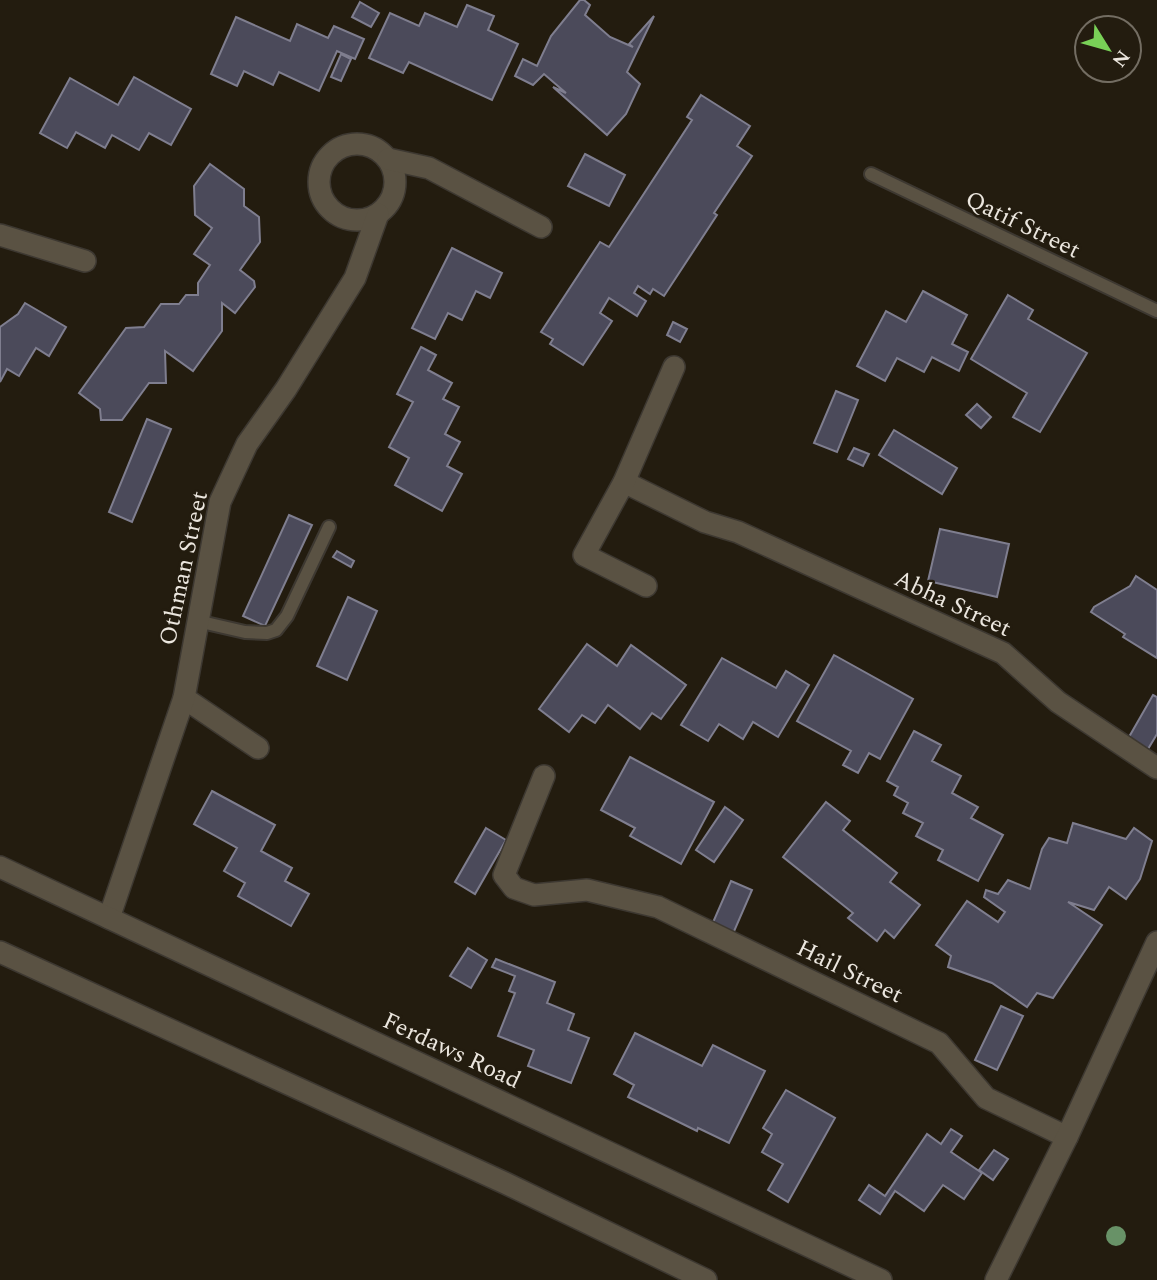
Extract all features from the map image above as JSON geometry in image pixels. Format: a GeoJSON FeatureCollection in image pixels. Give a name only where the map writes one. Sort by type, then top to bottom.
{"type":"FeatureCollection","features":[{"type":"Feature","properties":{"kind":"street"},"geometry":{"type":"LineString","coordinates":[[368,145],[379,150],[388,159],[393,169],[394,192],[389,204],[378,214],[358,220],[346,219],[335,214],[327,205],[321,195],[320,171],[334,151],[344,146],[368,145]]}},
{"type":"Feature","properties":{"kind":"street"},"geometry":{"type":"LineString","coordinates":[[388,159],[429,168],[541,227]]}},
{"type":"Feature","properties":{"kind":"street","name":"Othman Street"},"geometry":{"type":"LineString","coordinates":[[109,918],[184,698],[220,502],[247,444],[286,389],[355,278],[378,214]]}},
{"type":"Feature","properties":{"kind":"street"},"geometry":{"type":"LineString","coordinates":[[0,235],[85,261]]}},
{"type":"Feature","properties":{"kind":"street"},"geometry":{"type":"LineString","coordinates":[[646,586],[584,555],[624,482],[674,366]]}},
{"type":"Feature","properties":{"kind":"street","name":"Abha Street"},"geometry":{"type":"LineString","coordinates":[[624,482],[705,522],[738,532],[1003,653],[1058,702],[1157,768]]}},
{"type":"Feature","properties":{"kind":"street"},"geometry":{"type":"LineString","coordinates":[[184,698],[258,748]]}},
{"type":"Feature","properties":{"kind":"street","name":"Hail Street"},"geometry":{"type":"LineString","coordinates":[[544,776],[504,875],[514,888],[534,895],[587,890],[658,908],[939,1043],[986,1098],[1067,1137]]}},
{"type":"Feature","properties":{"kind":"street","name":"Ferdaws Road"},"geometry":{"type":"LineString","coordinates":[[0,867],[881,1280]]}},
{"type":"Feature","properties":{"kind":"street"},"geometry":{"type":"LineString","coordinates":[[996,1280],[1067,1137],[1157,942]]}},
{"type":"Feature","properties":{"kind":"street"},"geometry":{"type":"LineString","coordinates":[[0,952],[505,1183],[706,1280]]}},
{"type":"Feature","properties":{"kind":"lane","name":"Qatif Street"},"geometry":{"type":"LineString","coordinates":[[871,174],[1157,311]]}},
{"type":"Feature","properties":{"kind":"lane"},"geometry":{"type":"LineString","coordinates":[[197,621],[246,632],[267,633],[276,630],[287,616],[329,527]]}},
{"type":"Feature","properties":{"kind":"building"},"geometry":{"type":"Polygon","coordinates":[[[580,0],[590,5],[585,15],[610,37],[633,47],[629,44],[654,16],[627,72],[640,84],[626,114],[607,135],[553,87],[566,93],[544,74],[533,85],[515,76],[523,59],[537,66],[551,36],[580,0]]]}},
{"type":"Feature","properties":{"kind":"building"},"geometry":{"type":"Polygon","coordinates":[[[360,2],[379,13],[371,27],[352,17],[360,2]]]}},
{"type":"Feature","properties":{"kind":"building"},"geometry":{"type":"Polygon","coordinates":[[[467,5],[494,16],[488,30],[518,44],[492,100],[409,62],[403,73],[369,58],[390,13],[419,26],[425,13],[457,27],[467,5]]]}},
{"type":"Feature","properties":{"kind":"building"},"geometry":{"type":"Polygon","coordinates":[[[236,17],[290,41],[297,24],[328,38],[334,26],[364,39],[355,59],[337,51],[319,91],[279,72],[273,85],[244,71],[237,86],[211,74],[236,17]]]}},
{"type":"Feature","properties":{"kind":"building"},"geometry":{"type":"Polygon","coordinates":[[[341,54],[351,59],[341,81],[331,77],[341,54]]]}},
{"type":"Feature","properties":{"kind":"building"},"geometry":{"type":"Polygon","coordinates":[[[134,77],[191,109],[171,145],[149,133],[139,150],[112,135],[105,148],[76,132],[67,148],[40,133],[70,78],[118,105],[134,77]]]}},
{"type":"Feature","properties":{"kind":"building"},"geometry":{"type":"Polygon","coordinates":[[[701,95],[750,126],[737,146],[752,156],[664,296],[653,289],[650,294],[638,286],[634,293],[646,301],[637,316],[609,298],[600,313],[612,321],[583,365],[550,344],[553,339],[541,332],[600,242],[609,247],[692,120],[687,117],[701,95]]]}},
{"type":"Feature","properties":{"kind":"building"},"geometry":{"type":"Polygon","coordinates":[[[585,154],[625,175],[609,206],[568,186],[585,154]]]}},
{"type":"Feature","properties":{"kind":"building"},"geometry":{"type":"Polygon","coordinates":[[[210,164],[244,189],[244,206],[259,217],[260,242],[240,270],[254,281],[255,287],[235,313],[222,303],[222,331],[193,371],[165,351],[166,383],[149,383],[122,420],[101,420],[100,409],[79,393],[126,328],[144,327],[161,304],[179,304],[186,295],[198,295],[198,283],[210,265],[194,254],[212,228],[195,215],[194,186],[210,164]]]}},
{"type":"Feature","properties":{"kind":"building"},"geometry":{"type":"Polygon","coordinates":[[[452,248],[502,273],[490,298],[476,291],[462,320],[448,313],[435,339],[412,328],[452,248]]]}},
{"type":"Feature","properties":{"kind":"building"},"geometry":{"type":"Polygon","coordinates":[[[923,291],[967,315],[952,344],[968,352],[959,371],[932,357],[924,372],[897,358],[885,381],[857,366],[886,311],[906,322],[923,291]]]}},
{"type":"Feature","properties":{"kind":"building"},"geometry":{"type":"Polygon","coordinates":[[[1008,295],[1033,310],[1028,319],[1087,353],[1040,432],[1013,417],[1027,393],[971,359],[1008,295]]]}},
{"type":"Feature","properties":{"kind":"building"},"geometry":{"type":"Polygon","coordinates":[[[25,303],[66,327],[49,356],[36,348],[19,376],[7,369],[0,382],[0,327],[18,314],[25,303]]]}},
{"type":"Feature","properties":{"kind":"building"},"geometry":{"type":"Polygon","coordinates":[[[673,322],[687,329],[680,342],[667,335],[673,322]]]}},
{"type":"Feature","properties":{"kind":"building"},"geometry":{"type":"Polygon","coordinates":[[[421,347],[436,355],[428,370],[452,383],[443,399],[459,407],[445,434],[460,442],[447,466],[462,474],[442,511],[395,485],[409,458],[389,447],[413,402],[397,394],[421,347]]]}},
{"type":"Feature","properties":{"kind":"building"},"geometry":{"type":"Polygon","coordinates":[[[836,391],[858,400],[837,452],[814,443],[836,391]]]}},
{"type":"Feature","properties":{"kind":"building"},"geometry":{"type":"Polygon","coordinates":[[[977,404],[991,417],[981,428],[966,415],[977,404]]]}},
{"type":"Feature","properties":{"kind":"building"},"geometry":{"type":"Polygon","coordinates":[[[147,419],[171,429],[132,522],[109,512],[147,419]]]}},
{"type":"Feature","properties":{"kind":"building"},"geometry":{"type":"Polygon","coordinates":[[[894,430],[957,468],[942,494],[879,455],[894,430]]]}},
{"type":"Feature","properties":{"kind":"building"},"geometry":{"type":"Polygon","coordinates":[[[854,448],[869,454],[863,466],[848,459],[854,448]]]}},
{"type":"Feature","properties":{"kind":"building"},"geometry":{"type":"Polygon","coordinates":[[[289,515],[312,525],[265,626],[243,616],[289,515]]]}},
{"type":"Feature","properties":{"kind":"building"},"geometry":{"type":"Polygon","coordinates":[[[940,529],[1009,544],[997,597],[928,581],[940,529]]]}},
{"type":"Feature","properties":{"kind":"building"},"geometry":{"type":"Polygon","coordinates":[[[337,551],[354,561],[351,567],[333,557],[337,551]]]}},
{"type":"Feature","properties":{"kind":"building"},"geometry":{"type":"Polygon","coordinates":[[[1136,576],[1157,590],[1157,658],[1123,637],[1125,634],[1091,612],[1094,607],[1130,586],[1136,576]]]}},
{"type":"Feature","properties":{"kind":"building"},"geometry":{"type":"Polygon","coordinates":[[[348,597],[377,611],[347,680],[317,666],[348,597]]]}},
{"type":"Feature","properties":{"kind":"building"},"geometry":{"type":"Polygon","coordinates":[[[587,644],[617,666],[631,645],[686,685],[661,719],[652,713],[640,729],[608,705],[595,723],[582,715],[569,732],[539,709],[587,644]]]}},
{"type":"Feature","properties":{"kind":"building"},"geometry":{"type":"Polygon","coordinates":[[[834,655],[913,699],[880,759],[869,753],[858,773],[843,765],[851,751],[797,721],[834,655]]]}},
{"type":"Feature","properties":{"kind":"building"},"geometry":{"type":"Polygon","coordinates":[[[722,658],[776,688],[786,671],[809,685],[778,737],[753,722],[743,739],[719,724],[708,741],[681,725],[722,658]]]}},
{"type":"Feature","properties":{"kind":"building"},"geometry":{"type":"Polygon","coordinates":[[[1153,695],[1157,697],[1157,734],[1148,749],[1129,737],[1153,695]]]}},
{"type":"Feature","properties":{"kind":"building"},"geometry":{"type":"Polygon","coordinates":[[[914,731],[941,745],[932,761],[961,776],[952,793],[978,807],[971,818],[1003,835],[978,881],[938,860],[943,850],[916,836],[923,823],[903,813],[908,803],[894,795],[898,787],[887,781],[914,731]]]}},
{"type":"Feature","properties":{"kind":"building"},"geometry":{"type":"Polygon","coordinates":[[[630,757],[714,802],[681,864],[630,836],[635,828],[601,810],[630,757]]]}},
{"type":"Feature","properties":{"kind":"building"},"geometry":{"type":"Polygon","coordinates":[[[212,791],[275,825],[261,851],[292,868],[285,881],[309,894],[291,926],[238,896],[245,883],[224,871],[237,848],[194,824],[212,791]]]}},
{"type":"Feature","properties":{"kind":"building"},"geometry":{"type":"Polygon","coordinates":[[[826,802],[850,821],[843,830],[897,873],[890,882],[920,905],[894,938],[885,930],[877,941],[848,918],[853,913],[783,857],[826,802]]]}},
{"type":"Feature","properties":{"kind":"building"},"geometry":{"type":"Polygon","coordinates":[[[725,807],[743,820],[714,862],[696,850],[725,807]]]}},
{"type":"Feature","properties":{"kind":"building"},"geometry":{"type":"Polygon","coordinates":[[[1073,823],[1126,839],[1134,828],[1152,841],[1140,879],[1126,899],[1109,887],[1094,910],[1068,902],[1102,925],[1053,998],[1037,993],[1027,1007],[992,983],[948,967],[951,956],[936,945],[967,901],[998,922],[1005,912],[984,897],[986,890],[998,894],[1008,880],[1030,889],[1042,849],[1049,838],[1067,843],[1073,823]]]}},
{"type":"Feature","properties":{"kind":"building"},"geometry":{"type":"Polygon","coordinates":[[[486,828],[506,840],[475,894],[455,882],[486,828]]]}},
{"type":"Feature","properties":{"kind":"building"},"geometry":{"type":"Polygon","coordinates":[[[731,881],[752,890],[732,936],[711,927],[731,881]]]}},
{"type":"Feature","properties":{"kind":"building"},"geometry":{"type":"Polygon","coordinates":[[[468,948],[487,960],[471,988],[450,976],[468,948]]]}},
{"type":"Feature","properties":{"kind":"building"},"geometry":{"type":"Polygon","coordinates":[[[496,959],[555,982],[547,1003],[574,1014],[568,1030],[589,1038],[571,1083],[528,1066],[534,1050],[498,1036],[515,993],[509,991],[515,976],[492,967],[496,959]]]}},
{"type":"Feature","properties":{"kind":"building"},"geometry":{"type":"Polygon","coordinates":[[[1001,1006],[1023,1016],[997,1070],[975,1060],[1001,1006]]]}},
{"type":"Feature","properties":{"kind":"building"},"geometry":{"type":"Polygon","coordinates":[[[635,1033],[702,1066],[713,1045],[765,1071],[729,1143],[698,1128],[697,1131],[628,1097],[634,1085],[614,1074],[635,1033]]]}},
{"type":"Feature","properties":{"kind":"building"},"geometry":{"type":"Polygon","coordinates":[[[786,1090],[835,1118],[788,1202],[768,1190],[783,1164],[762,1152],[772,1134],[763,1128],[786,1090]]]}},
{"type":"Feature","properties":{"kind":"building"},"geometry":{"type":"Polygon","coordinates":[[[951,1129],[962,1136],[951,1152],[982,1173],[964,1199],[943,1185],[924,1211],[895,1191],[880,1214],[859,1200],[869,1185],[885,1196],[927,1134],[941,1144],[951,1129]]]}},
{"type":"Feature","properties":{"kind":"building"},"geometry":{"type":"Polygon","coordinates":[[[994,1150],[1008,1159],[993,1180],[979,1170],[994,1150]]]}}]}
